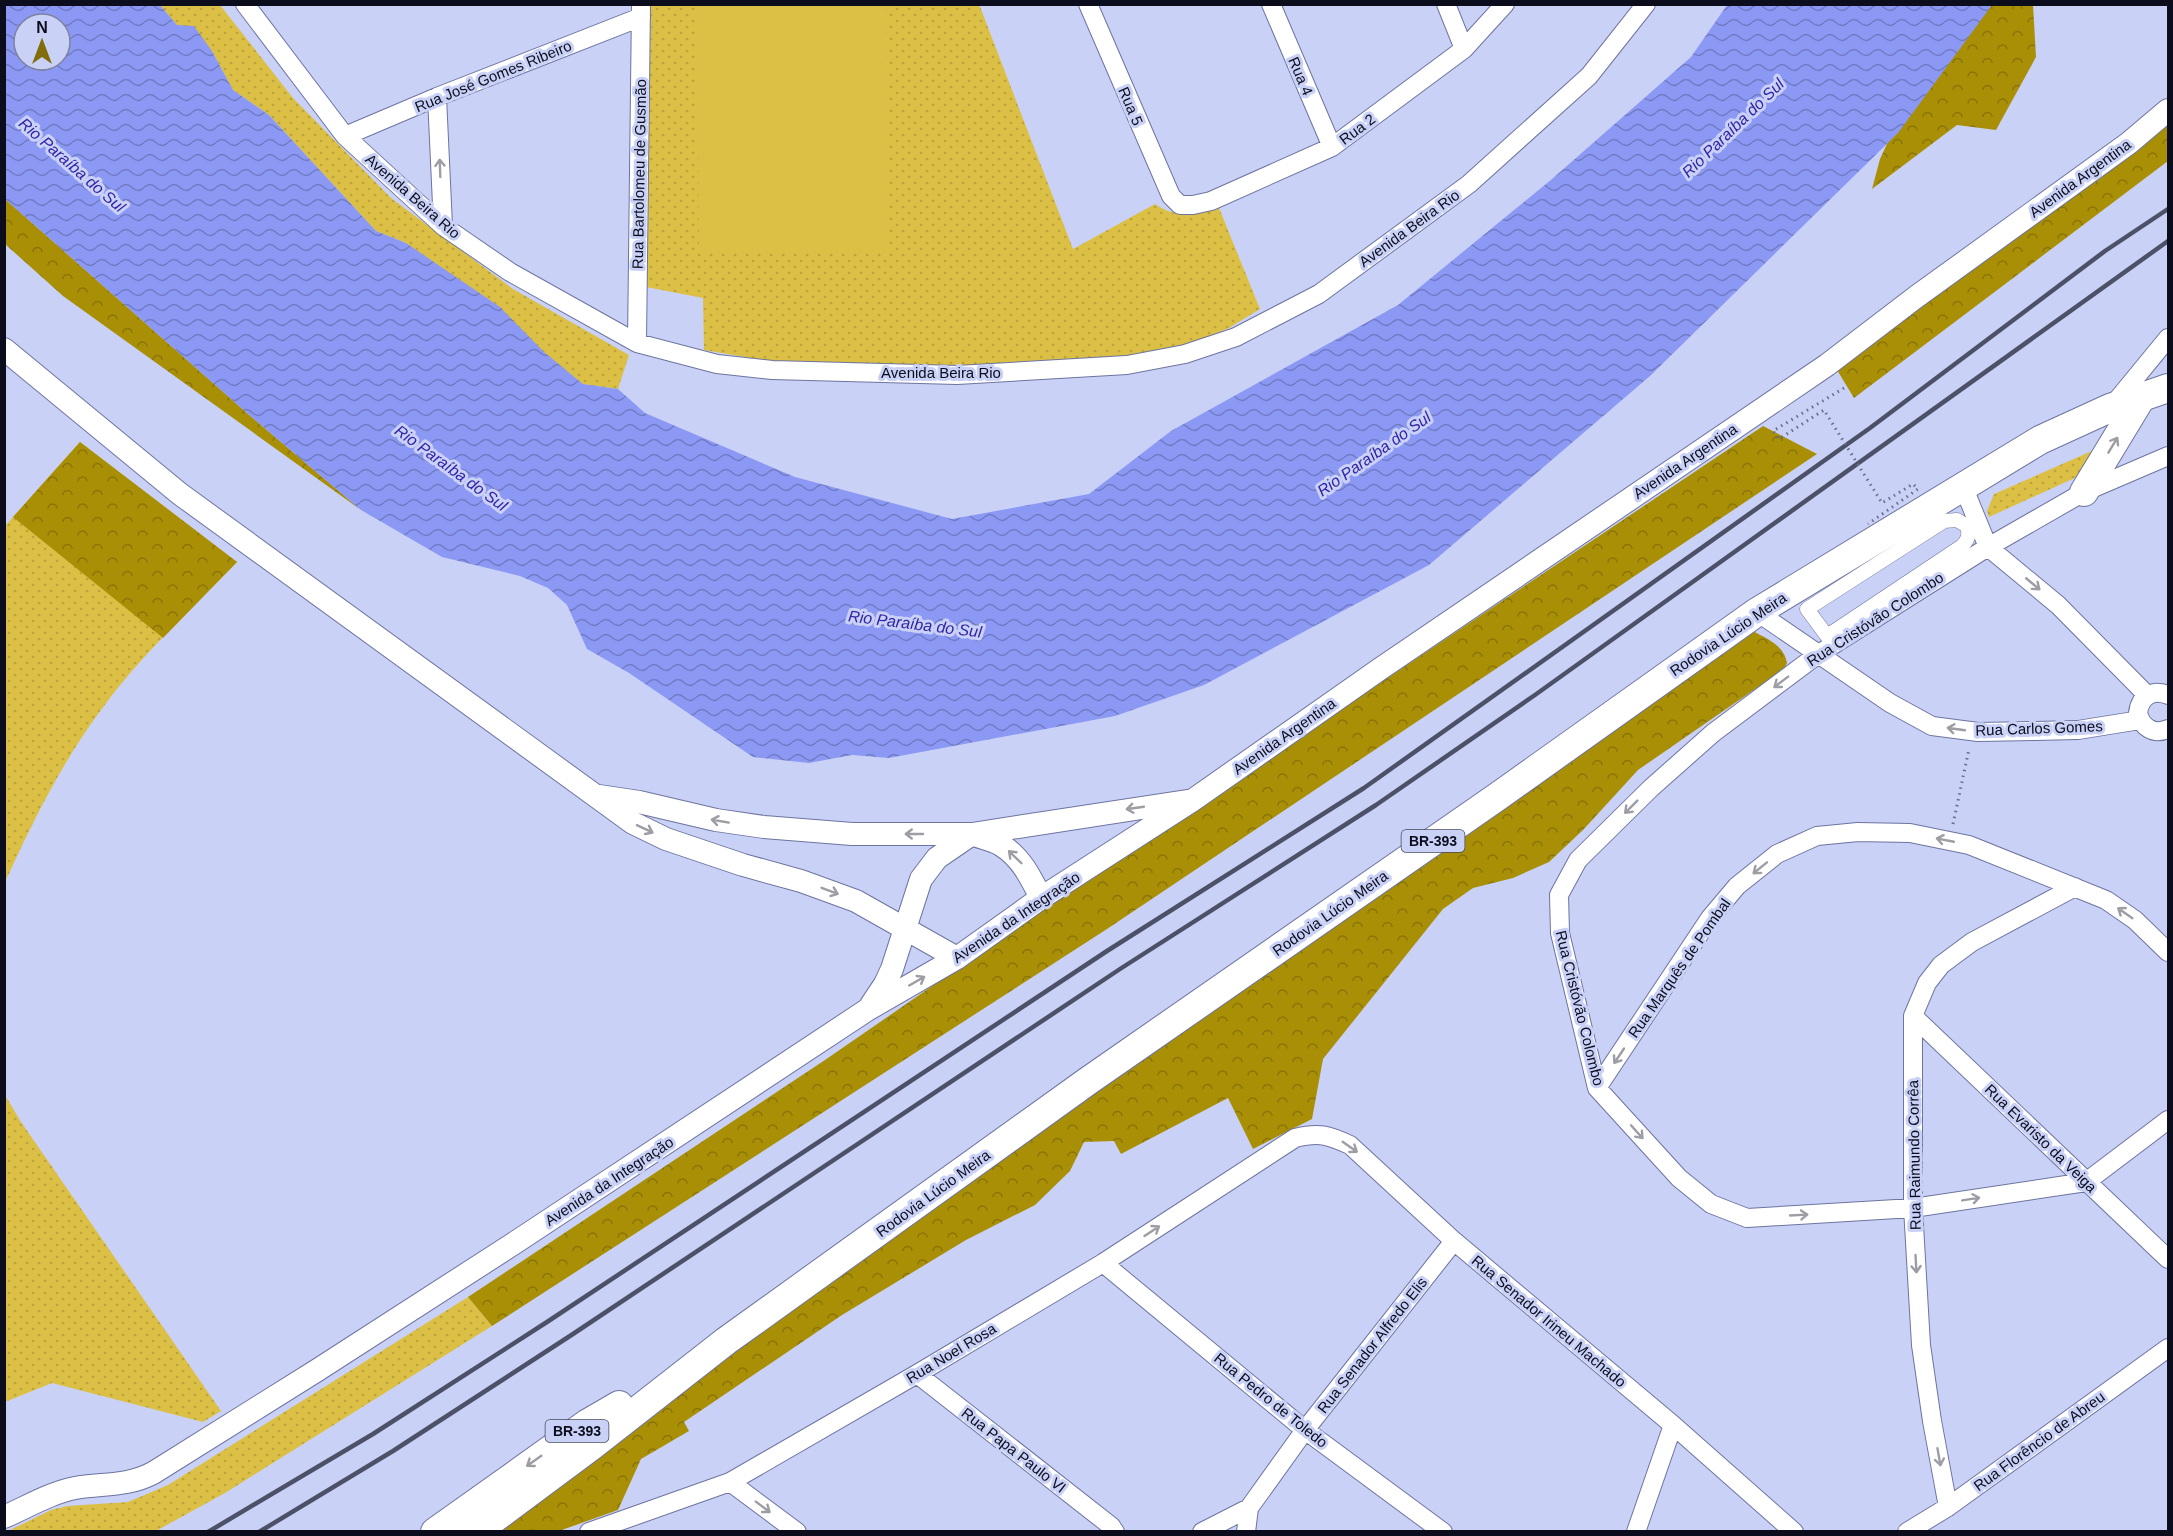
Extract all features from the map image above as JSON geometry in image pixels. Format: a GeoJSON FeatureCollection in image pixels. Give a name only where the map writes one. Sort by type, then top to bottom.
{"type":"FeatureCollection","features":[{"type":"Feature","properties":{"kind":"main road","name":"Rodovia Lúcio Meira"},"geometry":{"type":"LineString","coordinates":[[476,1532],[726,1341],[1088,1081],[1497,797],[1757,612],[2040,440],[2109,408],[2169,388]]}},
{"type":"Feature","properties":{"kind":"main road"},"geometry":{"type":"LineString","coordinates":[[2084,492],[2141,398]]}},
{"type":"Feature","properties":{"kind":"main road","name":"Rodovia Lúcio Meira"},"geometry":{"type":"LineString","coordinates":[[435,1532],[588,1423],[726,1341]]}},
{"type":"Feature","properties":{"kind":"street","name":"Avenida Beira Rio"},"geometry":{"type":"LineString","coordinates":[[245,4],[345,136],[443,226],[510,272],[637,343],[717,364],[772,370],[957,375],[1126,365],[1185,354],[1236,337],[1319,294],[1469,184],[1589,76],[1646,4]]}},
{"type":"Feature","properties":{"kind":"street","name":"Rua 5"},"geometry":{"type":"LineString","coordinates":[[1088,4],[1163,181],[1171,196],[1180,205]]}},
{"type":"Feature","properties":{"kind":"street","name":"Rua 4"},"geometry":{"type":"LineString","coordinates":[[1271,4],[1332,147]]}},
{"type":"Feature","properties":{"kind":"street"},"geometry":{"type":"LineString","coordinates":[[1446,4],[1464,49]]}},
{"type":"Feature","properties":{"kind":"street","name":"Rua 2"},"geometry":{"type":"LineString","coordinates":[[1180,205],[1211,201],[1332,147],[1464,49],[1505,4]]}},
{"type":"Feature","properties":{"kind":"street","name":"Rua José Gomes Ribeiro"},"geometry":{"type":"LineString","coordinates":[[345,136],[641,10]]}},
{"type":"Feature","properties":{"kind":"street","name":"Rua Bartolomeu de Gusmão"},"geometry":{"type":"LineString","coordinates":[[637,343],[641,10]]}},
{"type":"Feature","properties":{"kind":"street"},"geometry":{"type":"LineString","coordinates":[[437,97],[443,226]]}},
{"type":"Feature","properties":{"kind":"street","name":"Avenida Argentina"},"geometry":{"type":"LineString","coordinates":[[1193,801],[1380,669],[1827,365],[1916,297],[2129,143],[2169,110]]}},
{"type":"Feature","properties":{"kind":"street"},"geometry":{"type":"LineString","coordinates":[[2109,408],[2169,338]]}},
{"type":"Feature","properties":{"kind":"street"},"geometry":{"type":"LineString","coordinates":[[4,349],[180,494],[633,823],[666,839],[744,865],[801,880],[856,901],[957,958]]}},
{"type":"Feature","properties":{"kind":"street","name":"Rua Cristóvão Colombo"},"geometry":{"type":"LineString","coordinates":[[2086,1182],[1913,1208],[1747,1218],[1712,1204],[1679,1178],[1597,1088],[1560,933],[1559,895],[1578,860],[1651,788],[1713,733],[1817,655],[1988,547],[2084,492],[2169,456]]}},
{"type":"Feature","properties":{"kind":"street"},"geometry":{"type":"LineString","coordinates":[[1963,486],[1988,547],[2058,605],[2147,695]]}},
{"type":"Feature","properties":{"kind":"street"},"geometry":{"type":"LineString","coordinates":[[1957,520],[1967,526],[1969,537],[1962,546],[1827,636],[1807,609],[1944,521],[1957,520]]}},
{"type":"Feature","properties":{"kind":"street","name":"Rua Carlos Gomes"},"geometry":{"type":"LineString","coordinates":[[1757,612],[1890,703],[1932,726],[1972,731],[2078,730],[2140,720]]}},
{"type":"Feature","properties":{"kind":"street"},"geometry":{"type":"LineString","coordinates":[[2169,695],[2160,692],[2147,695],[2139,706],[2140,720],[2144,726],[2156,732],[2169,729]]}},
{"type":"Feature","properties":{"kind":"street"},"geometry":{"type":"LineString","coordinates":[[597,796],[639,802],[716,820],[764,828],[852,834],[972,834],[1193,801]]}},
{"type":"Feature","properties":{"kind":"street","name":"Avenida da Integração"},"geometry":{"type":"LineString","coordinates":[[4,1517],[60,1492],[75,1488],[127,1483],[153,1473],[494,1257],[867,1010],[957,958],[1041,898],[1193,801]]}},
{"type":"Feature","properties":{"kind":"street","name":"Rua Marquês de Pombal"},"geometry":{"type":"LineString","coordinates":[[1597,1088],[1710,918],[1737,886],[1777,854],[1818,836],[1857,832],[1910,833],[1969,845],[2106,900],[2135,920],[2169,952]]}},
{"type":"Feature","properties":{"kind":"street"},"geometry":{"type":"LineString","coordinates":[[972,834],[1000,844],[1019,860],[1031,877],[1041,898]]}},
{"type":"Feature","properties":{"kind":"street"},"geometry":{"type":"LineString","coordinates":[[867,1010],[885,984],[921,879],[937,858],[972,834]]}},
{"type":"Feature","properties":{"kind":"street","name":"Rua Raimundo Corrêa"},"geometry":{"type":"LineString","coordinates":[[1948,1507],[1932,1422],[1921,1345],[1913,1208],[1913,1016],[1927,982],[1941,965],[1972,942],[2075,887]]}},
{"type":"Feature","properties":{"kind":"street","name":"Rua Evaristo da Veiga"},"geometry":{"type":"LineString","coordinates":[[1913,1016],[2169,1259]]}},
{"type":"Feature","properties":{"kind":"street"},"geometry":{"type":"LineString","coordinates":[[2086,1182],[2169,1120]]}},
{"type":"Feature","properties":{"kind":"street","name":"Rua Senador Irineu Machado"},"geometry":{"type":"LineString","coordinates":[[1295,1138],[1313,1134],[1330,1136],[1350,1145],[1454,1241],[1673,1425],[1794,1532]]}},
{"type":"Feature","properties":{"kind":"street","name":"Rua Noel Rosa"},"geometry":{"type":"LineString","coordinates":[[589,1532],[730,1482],[1103,1263],[1295,1138]]}},
{"type":"Feature","properties":{"kind":"street","name":"Rua Senador Alfredo Elis"},"geometry":{"type":"LineString","coordinates":[[1202,1532],[1249,1508],[1305,1430],[1454,1241]]}},
{"type":"Feature","properties":{"kind":"street","name":"Rua Pedro de Toledo"},"geometry":{"type":"LineString","coordinates":[[1103,1263],[1305,1430],[1443,1532]]}},
{"type":"Feature","properties":{"kind":"street","name":"Rua Florêncio de Abreu"},"geometry":{"type":"LineString","coordinates":[[1907,1532],[1948,1507],[2169,1348]]}},
{"type":"Feature","properties":{"kind":"street","name":"Rua Papa Paulo VI"},"geometry":{"type":"LineString","coordinates":[[917,1374],[1118,1530]]}},
{"type":"Feature","properties":{"kind":"street"},"geometry":{"type":"LineString","coordinates":[[1636,1532],[1673,1425]]}},
{"type":"Feature","properties":{"kind":"street"},"geometry":{"type":"LineString","coordinates":[[730,1482],[797,1532]]}},
{"type":"Feature","properties":{"kind":"street","name":"Rua Senador Alfredo Elis"},"geometry":{"type":"LineString","coordinates":[[1246,1532],[1249,1508]]}},
{"type":"Feature","properties":{"kind":"path"},"geometry":{"type":"LineString","coordinates":[[1844,388],[1773,431],[1779,439],[1824,410],[1882,502],[1913,484],[1918,489],[1868,524]]}},
{"type":"Feature","properties":{"kind":"path"},"geometry":{"type":"LineString","coordinates":[[1950,841],[1972,731]]}},
{"type":"Feature","properties":{"kind":"shaded area"},"geometry":{"type":"Polygon","coordinates":[[[979,4],[1073,249],[1155,204],[1171,212],[1186,214],[1219,208],[1260,309],[1229,328],[1171,352],[1109,358],[1008,365],[931,366],[769,361],[704,350],[703,298],[646,287],[651,5],[979,4]]]}},
{"type":"Feature","properties":{"kind":"shaded area"},"geometry":{"type":"Polygon","coordinates":[[[160,5],[220,5],[293,98],[391,198],[513,289],[629,355],[618,389],[583,384],[406,243],[376,231],[269,115],[233,90],[212,51],[177,25],[160,5]]]}},
{"type":"Feature","properties":{"kind":"shaded area"},"geometry":{"type":"Polygon","coordinates":[[[697,5],[886,5],[887,250],[699,251],[697,5]]]}},
{"type":"Feature","properties":{"kind":"shaded area"},"geometry":{"type":"Polygon","coordinates":[[[80,442],[237,562],[149,652],[101,710],[48,793],[5,882],[5,526],[80,442]]]}},
{"type":"Feature","properties":{"kind":"shaded area"},"geometry":{"type":"Polygon","coordinates":[[[2094,450],[2077,477],[1989,517],[1987,511],[1994,494],[2094,450]]]}},
{"type":"Feature","properties":{"kind":"shaded area"},"geometry":{"type":"Polygon","coordinates":[[[5,1095],[21,1122],[221,1411],[203,1422],[52,1383],[5,1402],[5,1095]]]}},
{"type":"Feature","properties":{"kind":"shaded area"},"geometry":{"type":"Polygon","coordinates":[[[468,1297],[492,1326],[225,1493],[156,1531],[8,1531],[51,1510],[67,1506],[128,1502],[168,1485],[468,1297]]]}},
{"type":"Feature","properties":{"kind":"green space"},"geometry":{"type":"Polygon","coordinates":[[[1951,5],[2033,5],[2036,57],[1996,130],[1957,125],[1872,189],[1880,159],[1951,5]]]}},
{"type":"Feature","properties":{"kind":"green space"},"geometry":{"type":"Polygon","coordinates":[[[2168,125],[2168,161],[1854,398],[1834,365],[2130,156],[2168,125]]]}},
{"type":"Feature","properties":{"kind":"green space"},"geometry":{"type":"Polygon","coordinates":[[[5,199],[247,413],[361,510],[63,296],[5,244],[5,199]]]}},
{"type":"Feature","properties":{"kind":"green space"},"geometry":{"type":"Polygon","coordinates":[[[1763,426],[1817,454],[1107,929],[492,1326],[468,1297],[825,1060],[1067,893],[1763,426]]]}},
{"type":"Feature","properties":{"kind":"green space"},"geometry":{"type":"Polygon","coordinates":[[[80,442],[237,562],[163,638],[13,517],[80,442]]]}},
{"type":"Feature","properties":{"kind":"green space"},"geometry":{"type":"Polygon","coordinates":[[[1753,631],[1779,647],[1787,663],[1784,669],[1638,770],[1583,830],[1549,862],[1513,878],[1473,888],[1443,909],[1323,1059],[1312,1119],[1253,1149],[1228,1098],[1121,1154],[1114,1141],[1084,1142],[1070,1171],[1035,1205],[966,1240],[842,1315],[684,1422],[689,1431],[641,1459],[618,1510],[559,1531],[499,1532],[665,1402],[1015,1148],[1753,631]]]}},
{"type":"Feature","properties":{"kind":"water","name":"Rio Paraíba do Sul"},"geometry":{"type":"Polygon","coordinates":[[[5,4],[160,5],[177,25],[194,26],[212,51],[233,90],[269,115],[376,231],[406,243],[500,307],[544,352],[583,384],[618,389],[645,413],[795,477],[952,519],[1089,494],[1171,431],[1398,305],[1552,179],[1691,57],[1727,5],[1992,5],[1898,133],[1650,376],[1429,565],[1204,685],[1115,716],[889,758],[852,755],[809,763],[753,757],[629,673],[587,649],[567,605],[548,588],[520,576],[442,557],[361,510],[247,413],[5,199],[5,4]]]}},
{"type":"Feature","properties":{"kind":"railway"},"geometry":{"type":"LineString","coordinates":[[208,1532],[373,1434],[547,1322],[1107,951],[1364,788],[1870,428],[2105,251],[2168,209]]}},
{"type":"Feature","properties":{"kind":"railway"},"geometry":{"type":"LineString","coordinates":[[259,1532],[393,1451],[573,1334],[1120,969],[1376,805],[1535,695],[2168,241]]}}]}
